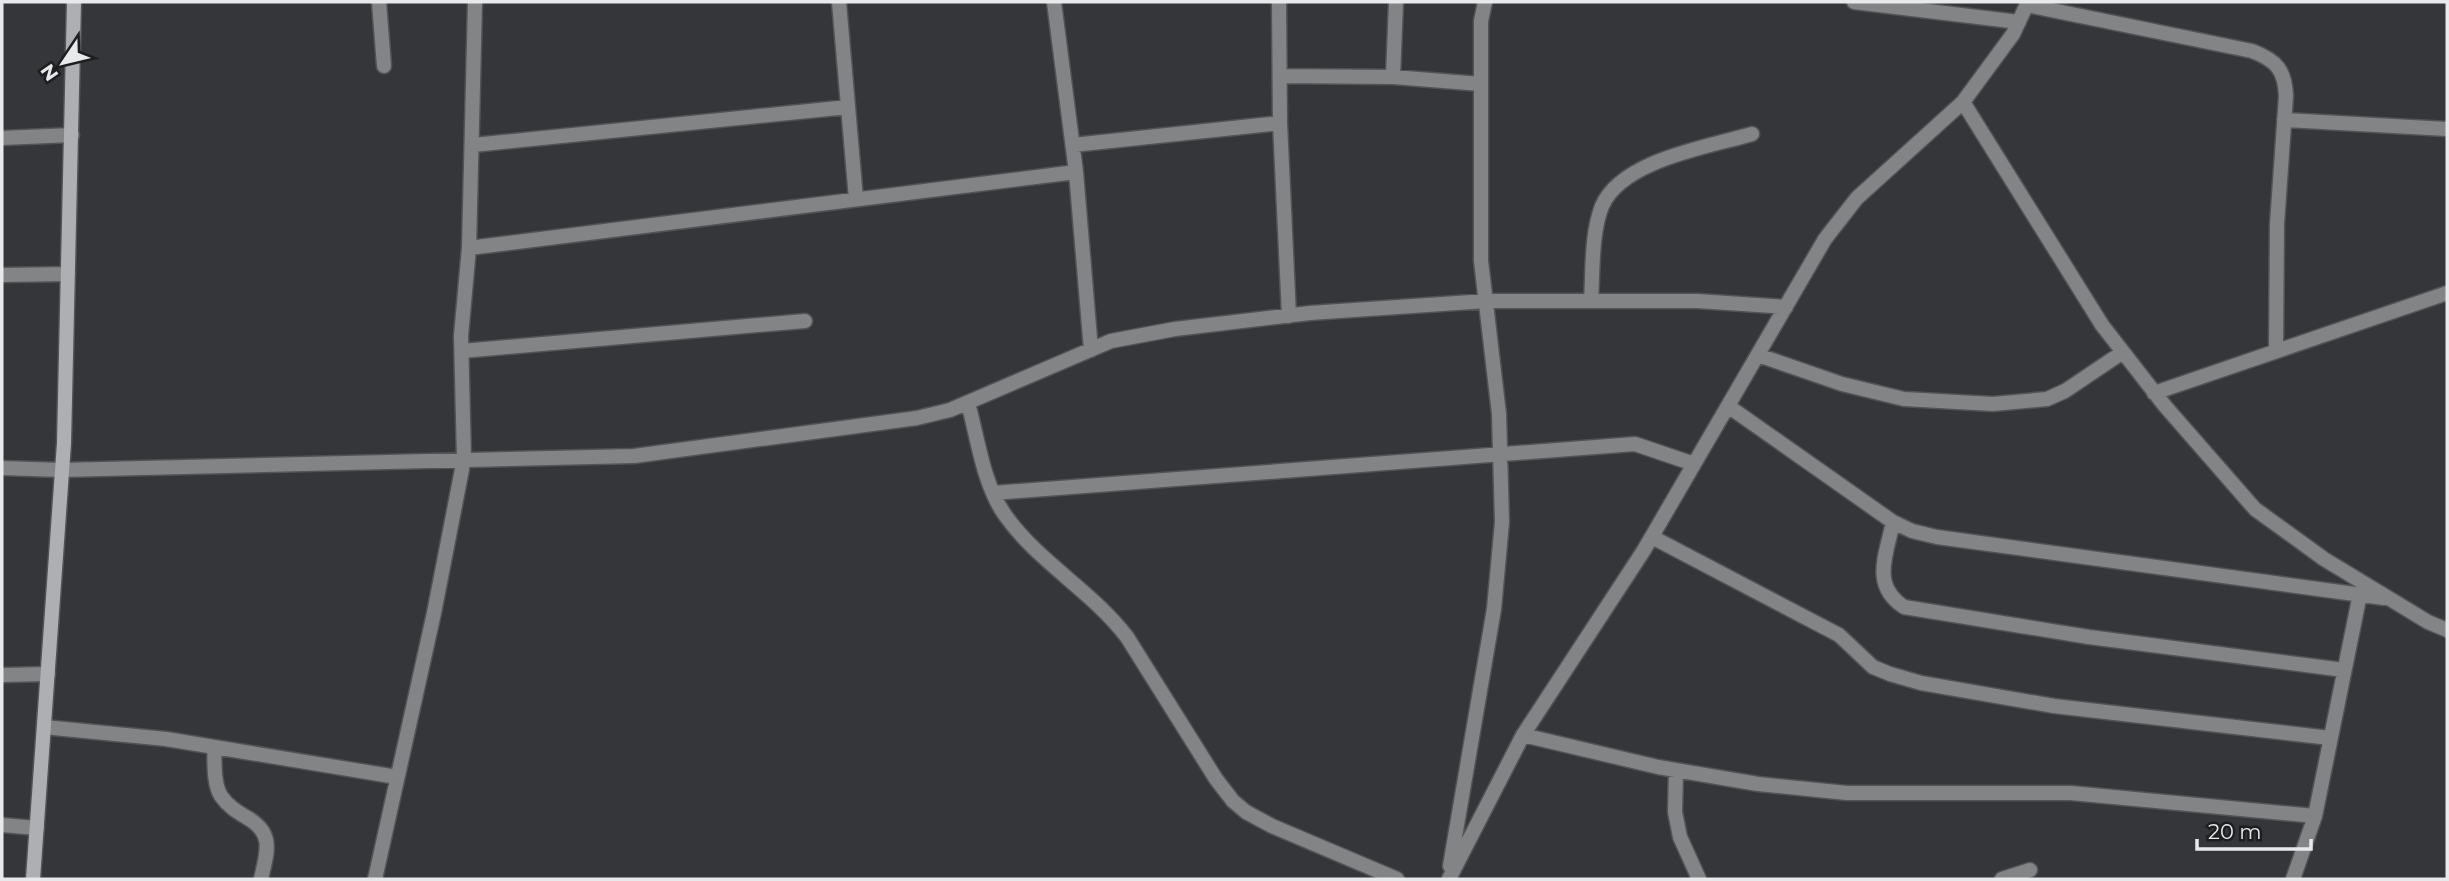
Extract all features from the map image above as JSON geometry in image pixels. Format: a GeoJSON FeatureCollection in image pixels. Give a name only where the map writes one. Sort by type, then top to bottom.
{"type":"FeatureCollection","features":[{"type":"Feature","properties":{"kind":"street"},"geometry":{"type":"LineString","coordinates":[[33,879],[61,470],[75,2]]}},
{"type":"Feature","properties":{"kind":"street"},"geometry":{"type":"LineString","coordinates":[[379,2],[384,66]]}},
{"type":"Feature","properties":{"kind":"street"},"geometry":{"type":"LineString","coordinates":[[375,879],[434,613],[464,459],[461,336],[469,248],[475,2]]}},
{"type":"Feature","properties":{"kind":"street"},"geometry":{"type":"LineString","coordinates":[[839,2],[856,200]]}},
{"type":"Feature","properties":{"kind":"street"},"geometry":{"type":"LineString","coordinates":[[1054,2],[1076,172],[1091,350]]}},
{"type":"Feature","properties":{"kind":"street"},"geometry":{"type":"LineString","coordinates":[[1279,2],[1280,123],[1289,316]]}},
{"type":"Feature","properties":{"kind":"street"},"geometry":{"type":"LineString","coordinates":[[1394,76],[1395,2]]}},
{"type":"Feature","properties":{"kind":"street"},"geometry":{"type":"LineString","coordinates":[[1854,2],[2019,22]]}},
{"type":"Feature","properties":{"kind":"street"},"geometry":{"type":"LineString","coordinates":[[1448,879],[1494,609],[1502,522],[1499,414],[1481,261],[1481,21],[1485,3]]}},
{"type":"Feature","properties":{"kind":"street"},"geometry":{"type":"LineString","coordinates":[[1448,879],[1523,735],[1652,537],[1825,239],[1857,198],[1963,102],[2013,34],[2027,3],[2252,51],[2268,57],[2278,66],[2286,80],[2277,224],[2277,351]]}},
{"type":"Feature","properties":{"kind":"street"},"geometry":{"type":"LineString","coordinates":[[1280,76],[1394,76],[1481,84]]}},
{"type":"Feature","properties":{"kind":"street"},"geometry":{"type":"LineString","coordinates":[[1963,102],[2102,325],[2154,393],[2255,509],[2324,559],[2428,622],[2447,630]]}},
{"type":"Feature","properties":{"kind":"street"},"geometry":{"type":"LineString","coordinates":[[473,145],[848,107]]}},
{"type":"Feature","properties":{"kind":"street"},"geometry":{"type":"LineString","coordinates":[[2284,120],[2447,129]]}},
{"type":"Feature","properties":{"kind":"street"},"geometry":{"type":"LineString","coordinates":[[1073,145],[1280,123]]}},
{"type":"Feature","properties":{"kind":"street"},"geometry":{"type":"LineString","coordinates":[[1591,301],[1596,234],[1601,208],[1621,180],[1650,164],[1752,134]]}},
{"type":"Feature","properties":{"kind":"street"},"geometry":{"type":"LineString","coordinates":[[2,138],[72,135]]}},
{"type":"Feature","properties":{"kind":"street"},"geometry":{"type":"LineString","coordinates":[[469,248],[1076,172]]}},
{"type":"Feature","properties":{"kind":"street"},"geometry":{"type":"LineString","coordinates":[[2,275],[68,274]]}},
{"type":"Feature","properties":{"kind":"street"},"geometry":{"type":"LineString","coordinates":[[2154,393],[2447,293]]}},
{"type":"Feature","properties":{"kind":"street"},"geometry":{"type":"LineString","coordinates":[[2,468],[61,470],[634,456],[917,418],[950,410],[1111,341],[1141,334],[1289,316],[1486,301],[1697,302],[1786,307]]}},
{"type":"Feature","properties":{"kind":"street"},"geometry":{"type":"LineString","coordinates":[[462,351],[805,321]]}},
{"type":"Feature","properties":{"kind":"street"},"geometry":{"type":"LineString","coordinates":[[1758,355],[1842,384],[1904,399],[1993,404],[2047,399],[2064,391],[2123,352]]}},
{"type":"Feature","properties":{"kind":"street"},"geometry":{"type":"LineString","coordinates":[[968,403],[993,493],[1004,514],[1019,533],[1111,616],[1233,801],[1246,812],[1272,826],[1397,879]]}},
{"type":"Feature","properties":{"kind":"street"},"geometry":{"type":"LineString","coordinates":[[1728,406],[1893,522],[1912,531],[1937,537],[2389,598]]}},
{"type":"Feature","properties":{"kind":"street"},"geometry":{"type":"LineString","coordinates":[[993,493],[1635,444],[1694,464]]}},
{"type":"Feature","properties":{"kind":"street"},"geometry":{"type":"LineString","coordinates":[[1893,522],[1882,576],[1886,591],[1894,601],[1904,607],[2089,637],[2344,670]]}},
{"type":"Feature","properties":{"kind":"street"},"geometry":{"type":"LineString","coordinates":[[1652,537],[1839,635],[1866,661],[1890,674],[1921,683],[2054,706],[2330,738]]}},
{"type":"Feature","properties":{"kind":"street"},"geometry":{"type":"LineString","coordinates":[[2293,879],[2315,816],[2360,594]]}},
{"type":"Feature","properties":{"kind":"street"},"geometry":{"type":"LineString","coordinates":[[2,675],[48,674]]}},
{"type":"Feature","properties":{"kind":"street"},"geometry":{"type":"LineString","coordinates":[[44,727],[166,739],[397,777]]}},
{"type":"Feature","properties":{"kind":"street"},"geometry":{"type":"LineString","coordinates":[[1523,735],[1676,770],[1758,784],[1847,793],[2071,793],[2315,816]]}},
{"type":"Feature","properties":{"kind":"street"},"geometry":{"type":"LineString","coordinates":[[214,747],[217,788],[221,797],[232,808],[260,826],[267,837],[261,879]]}},
{"type":"Feature","properties":{"kind":"street"},"geometry":{"type":"LineString","coordinates":[[1676,770],[1675,812],[1680,836],[1699,879]]}},
{"type":"Feature","properties":{"kind":"street"},"geometry":{"type":"LineString","coordinates":[[2,825],[37,828]]}},
{"type":"Feature","properties":{"kind":"street"},"geometry":{"type":"LineString","coordinates":[[2002,879],[2031,870]]}}]}
